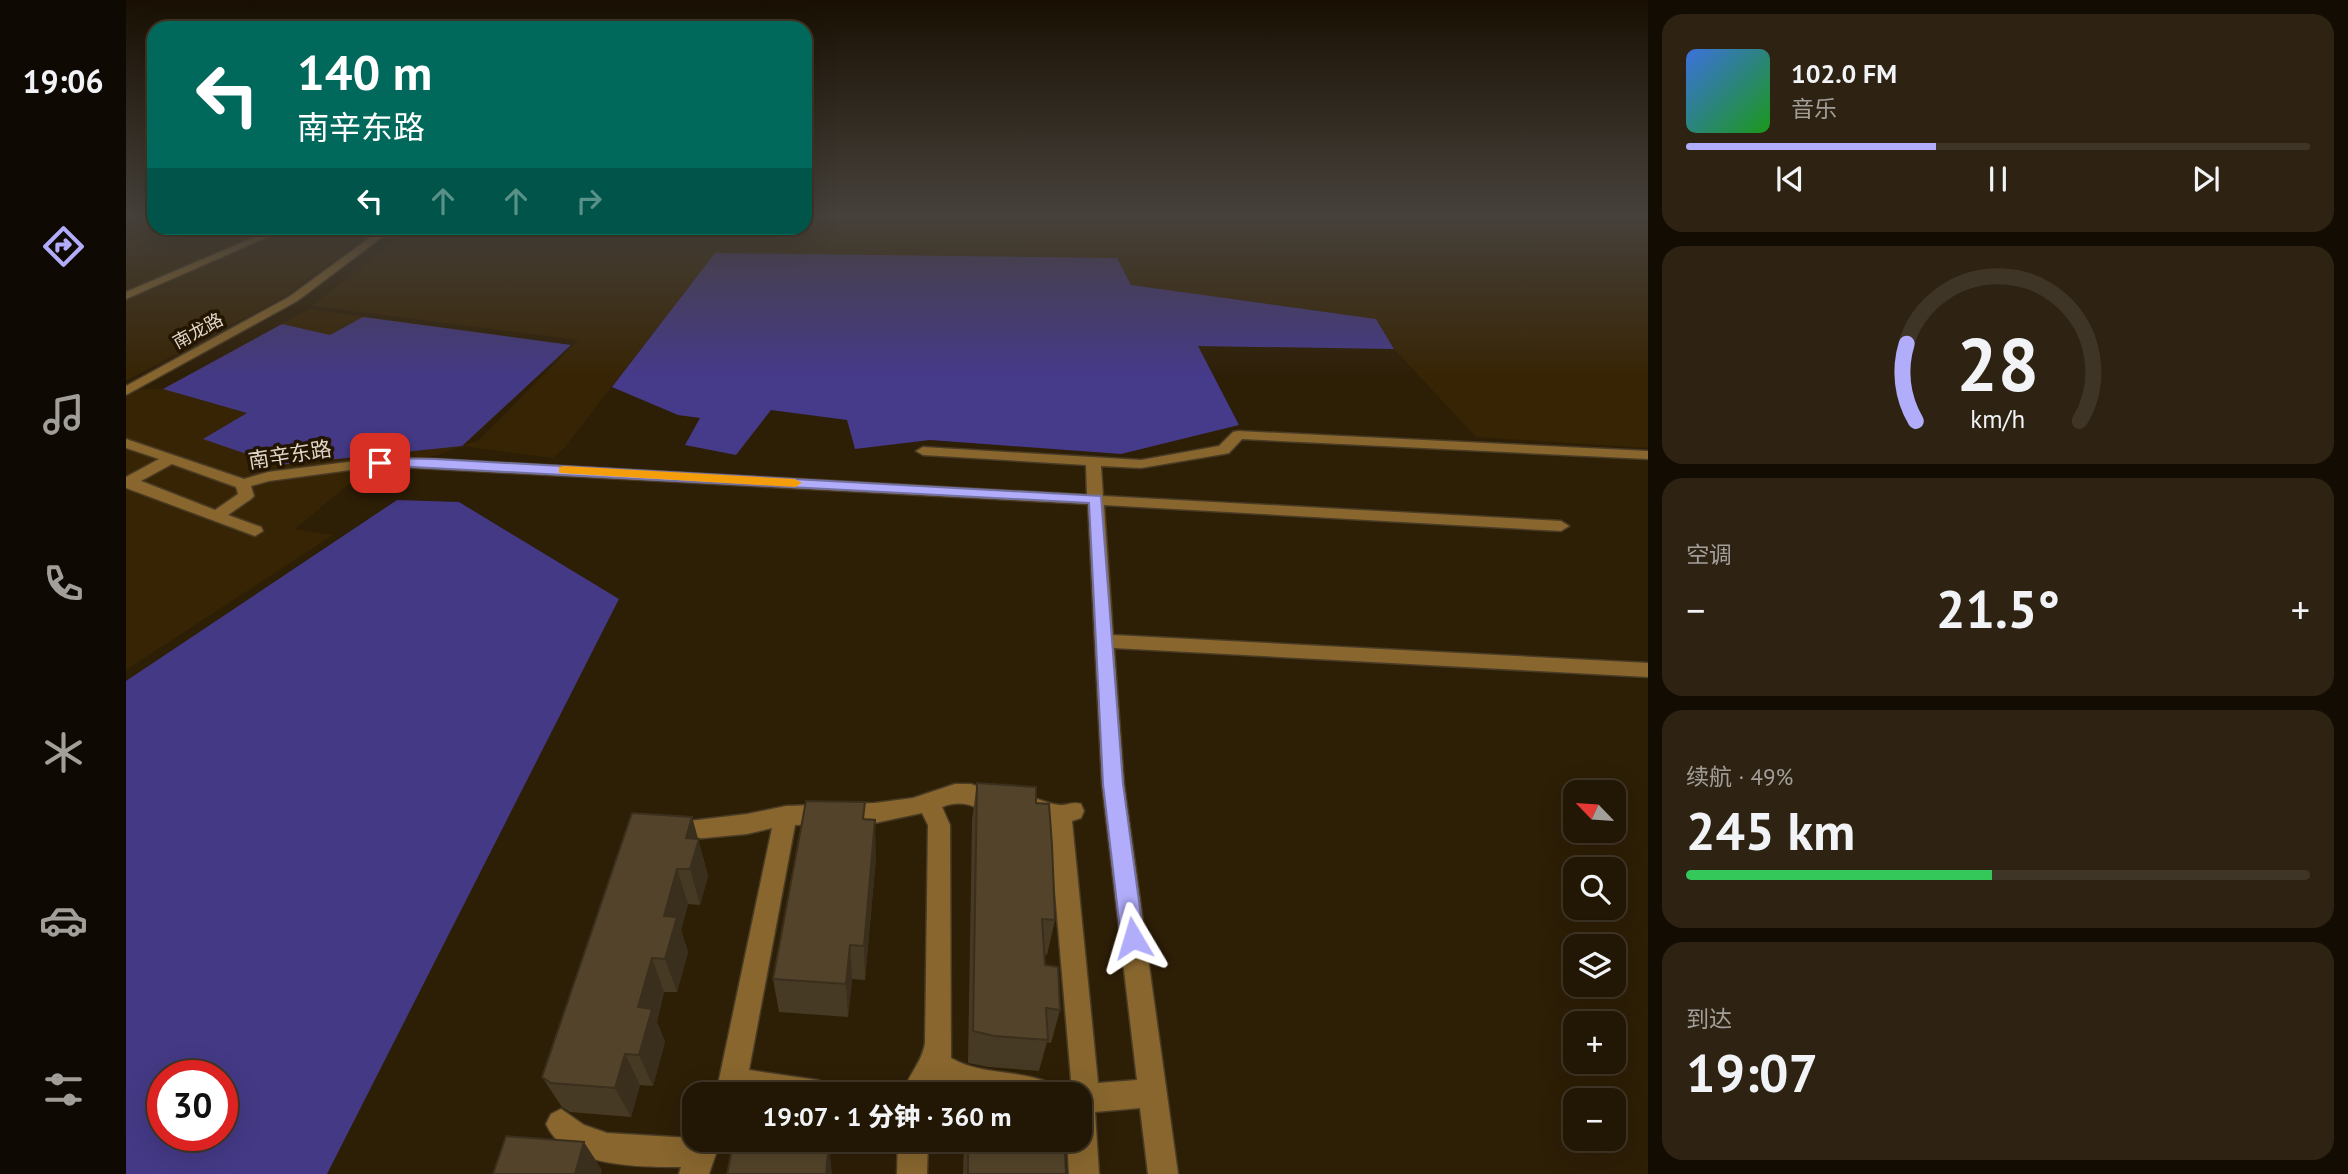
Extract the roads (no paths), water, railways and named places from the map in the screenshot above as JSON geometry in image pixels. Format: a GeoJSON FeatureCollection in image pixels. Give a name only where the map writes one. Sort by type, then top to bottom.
{"type":"FeatureCollection","features":[{"type":"Feature","properties":{"kind":"street"},"geometry":{"type":"LineString","coordinates":[[126,283],[160,269]]}},
{"type":"Feature","properties":{"kind":"street"},"geometry":{"type":"LineString","coordinates":[[126,296],[189,269]]}},
{"type":"Feature","properties":{"kind":"street","name":"南龙路"},"geometry":{"type":"LineString","coordinates":[[126,391],[293,299],[334,269]]}},
{"type":"Feature","properties":{"kind":"street"},"geometry":{"type":"LineString","coordinates":[[923,451],[1141,464],[1224,450],[1237,435],[1648,455]]}},
{"type":"Feature","properties":{"kind":"street","name":"南辛东路"},"geometry":{"type":"LineString","coordinates":[[126,443],[243,484],[268,477],[380,463],[435,463],[1561,526]]}},
{"type":"Feature","properties":{"kind":"street"},"geometry":{"type":"LineString","coordinates":[[127,482],[170,459]]}},
{"type":"Feature","properties":{"kind":"street"},"geometry":{"type":"LineString","coordinates":[[1093,461],[1113,784],[1163,1174]]}},
{"type":"Feature","properties":{"kind":"street"},"geometry":{"type":"LineString","coordinates":[[127,482],[255,531]]}},
{"type":"Feature","properties":{"kind":"street"},"geometry":{"type":"LineString","coordinates":[[216,516],[246,496],[243,484]]}},
{"type":"Feature","properties":{"kind":"street"},"geometry":{"type":"LineString","coordinates":[[1105,641],[1648,670]]}},
{"type":"Feature","properties":{"kind":"street"},"geometry":{"type":"LineString","coordinates":[[661,832],[747,824],[786,816],[875,813],[929,803],[955,793],[971,793],[989,803],[1024,804],[1067,813],[1084,1082]]}},
{"type":"Feature","properties":{"kind":"street"},"geometry":{"type":"LineString","coordinates":[[921,1082],[936,1065],[939,1043],[939,825],[929,803]]}},
{"type":"Feature","properties":{"kind":"street"},"geometry":{"type":"LineString","coordinates":[[733,1082],[786,816]]}},
{"type":"Feature","properties":{"kind":"street"},"geometry":{"type":"LineString","coordinates":[[936,1065],[948,1073],[974,1082]]}},
{"type":"Feature","properties":{"kind":"street"},"geometry":{"type":"LineString","coordinates":[[1092,1099],[1153,1093]]}},
{"type":"Feature","properties":{"kind":"street"},"geometry":{"type":"LineString","coordinates":[[561,1125],[571,1136],[612,1148],[700,1156]]}},
{"type":"Feature","properties":{"kind":"street"},"geometry":{"type":"LineString","coordinates":[[912,1174],[913,1152]]}},
{"type":"Feature","properties":{"kind":"street"},"geometry":{"type":"LineString","coordinates":[[1083,1152],[1084,1174]]}}]}
